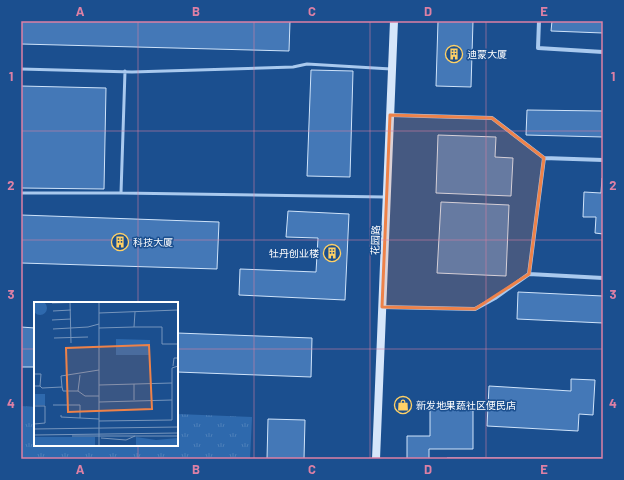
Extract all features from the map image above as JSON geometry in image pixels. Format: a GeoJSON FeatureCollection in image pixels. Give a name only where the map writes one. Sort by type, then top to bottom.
{"type":"FeatureCollection","features":[{"type":"Feature","properties":{"kind":"street","name":"花园路"},"geometry":{"type":"LineString","coordinates":[[376,459],[394,21]]}},
{"type":"Feature","properties":{"kind":"street"},"geometry":{"type":"LineString","coordinates":[[539,21],[538,48],[603,52]]}},
{"type":"Feature","properties":{"kind":"street"},"geometry":{"type":"LineString","coordinates":[[390,115],[492,118],[544,158],[603,160]]}},
{"type":"Feature","properties":{"kind":"street"},"geometry":{"type":"LineString","coordinates":[[529,274],[544,158]]}},
{"type":"Feature","properties":{"kind":"street"},"geometry":{"type":"LineString","coordinates":[[382,307],[475,309],[495,298],[529,274],[603,278]]}},
{"type":"Feature","properties":{"kind":"lane"},"geometry":{"type":"LineString","coordinates":[[21,69],[126,71],[293,67],[307,64],[392,69]]}},
{"type":"Feature","properties":{"kind":"lane"},"geometry":{"type":"LineString","coordinates":[[121,193],[126,71]]}},
{"type":"Feature","properties":{"kind":"lane"},"geometry":{"type":"LineString","coordinates":[[21,193],[387,197]]}},
{"type":"Feature","properties":{"kind":"highlighted area"},"geometry":{"type":"Polygon","coordinates":[[[390,115],[492,118],[544,158],[529,274],[475,309],[382,307],[390,115]]]}},
{"type":"Feature","properties":{"kind":"green space"},"geometry":{"type":"Polygon","coordinates":[[[21,406],[34,407],[34,446],[178,446],[178,414],[252,417],[250,459],[21,459],[21,406]]]}},
{"type":"Feature","properties":{"kind":"building"},"geometry":{"type":"Polygon","coordinates":[[[21,21],[290,21],[289,51],[21,44],[21,21]]]}},
{"type":"Feature","properties":{"kind":"building","name":"迪蒙大厦"},"geometry":{"type":"Polygon","coordinates":[[[438,21],[473,21],[471,87],[436,86],[438,21]]]}},
{"type":"Feature","properties":{"kind":"building"},"geometry":{"type":"Polygon","coordinates":[[[552,21],[603,21],[603,33],[551,31],[552,21]]]}},
{"type":"Feature","properties":{"kind":"building"},"geometry":{"type":"Polygon","coordinates":[[[311,70],[353,71],[350,177],[307,176],[311,70]]]}},
{"type":"Feature","properties":{"kind":"building"},"geometry":{"type":"Polygon","coordinates":[[[21,86],[106,88],[104,189],[21,188],[21,86]]]}},
{"type":"Feature","properties":{"kind":"building"},"geometry":{"type":"Polygon","coordinates":[[[527,110],[603,111],[603,137],[526,135],[527,110]]]}},
{"type":"Feature","properties":{"kind":"building"},"geometry":{"type":"Polygon","coordinates":[[[438,135],[496,137],[495,157],[513,158],[511,196],[436,193],[438,135]]]}},
{"type":"Feature","properties":{"kind":"building"},"geometry":{"type":"Polygon","coordinates":[[[602,178],[603,234],[595,233],[596,217],[583,217],[584,192],[601,193],[602,178]]]}},
{"type":"Feature","properties":{"kind":"building"},"geometry":{"type":"Polygon","coordinates":[[[441,202],[509,205],[506,276],[437,273],[441,202]]]}},
{"type":"Feature","properties":{"kind":"building","name":"牡丹创业楼"},"geometry":{"type":"Polygon","coordinates":[[[288,211],[349,214],[345,300],[239,295],[240,269],[316,272],[318,238],[286,237],[288,211]]]}},
{"type":"Feature","properties":{"kind":"building","name":"科技大厦"},"geometry":{"type":"Polygon","coordinates":[[[21,215],[219,222],[217,269],[21,263],[21,215]]]}},
{"type":"Feature","properties":{"kind":"building"},"geometry":{"type":"Polygon","coordinates":[[[518,292],[603,296],[603,323],[517,319],[518,292]]]}},
{"type":"Feature","properties":{"kind":"building"},"geometry":{"type":"Polygon","coordinates":[[[21,327],[34,328],[34,367],[21,367],[21,327]]]}},
{"type":"Feature","properties":{"kind":"building"},"geometry":{"type":"Polygon","coordinates":[[[178,333],[312,338],[311,377],[178,372],[178,333]]]}},
{"type":"Feature","properties":{"kind":"building"},"geometry":{"type":"Polygon","coordinates":[[[571,379],[595,380],[593,415],[579,414],[578,431],[487,426],[489,386],[571,391],[571,379]]]}},
{"type":"Feature","properties":{"kind":"building"},"geometry":{"type":"Polygon","coordinates":[[[430,408],[473,408],[473,449],[429,449],[429,459],[407,459],[407,436],[430,436],[430,408]]]}},
{"type":"Feature","properties":{"kind":"building"},"geometry":{"type":"Polygon","coordinates":[[[268,419],[305,420],[304,459],[267,459],[268,419]]]}},
{"type":"Feature","properties":{"kind":"building"},"geometry":{"type":"Polygon","coordinates":[[[603,458],[603,459],[447,459],[603,458]]]}},
{"type":"Feature","properties":{"kind":"place","name":"迪蒙大厦"},"geometry":{"type":"Point","coordinates":[454,54]}},
{"type":"Feature","properties":{"kind":"place","name":"科技大厦"},"geometry":{"type":"Point","coordinates":[120,242]}},
{"type":"Feature","properties":{"kind":"place","name":"牡丹创业楼"},"geometry":{"type":"Point","coordinates":[332,253]}},
{"type":"Feature","properties":{"kind":"place","name":"新发地果蔬社区便民店"},"geometry":{"type":"Point","coordinates":[403,405]}}]}
